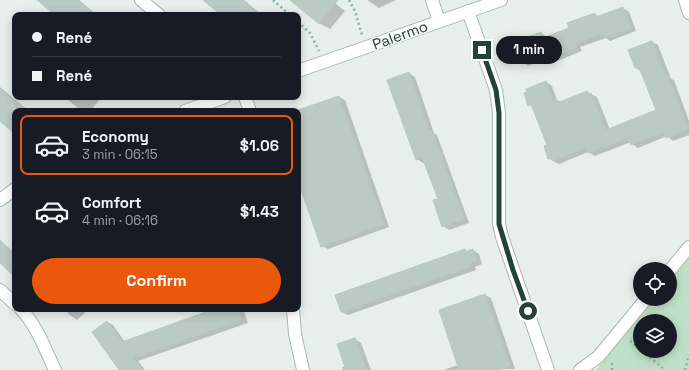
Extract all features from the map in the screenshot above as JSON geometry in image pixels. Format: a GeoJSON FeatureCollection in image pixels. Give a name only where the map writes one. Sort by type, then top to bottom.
{"type":"FeatureCollection","features":[{"type":"Feature","properties":{"kind":"street"},"geometry":{"type":"LineString","coordinates":[[141,0],[155,12]]}},
{"type":"Feature","properties":{"kind":"street"},"geometry":{"type":"LineString","coordinates":[[432,0],[439,21]]}},
{"type":"Feature","properties":{"kind":"street","name":"Palermo"},"geometry":{"type":"LineString","coordinates":[[301,70],[501,0]]}},
{"type":"Feature","properties":{"kind":"street"},"geometry":{"type":"LineString","coordinates":[[684,0],[689,13]]}},
{"type":"Feature","properties":{"kind":"street"},"geometry":{"type":"LineString","coordinates":[[468,11],[496,90],[499,113],[499,224],[502,237],[548,370]]}},
{"type":"Feature","properties":{"kind":"street"},"geometry":{"type":"LineString","coordinates":[[194,108],[217,100]]}},
{"type":"Feature","properties":{"kind":"street"},"geometry":{"type":"LineString","coordinates":[[0,200],[12,191]]}},
{"type":"Feature","properties":{"kind":"street"},"geometry":{"type":"LineString","coordinates":[[677,262],[689,247]]}},
{"type":"Feature","properties":{"kind":"street"},"geometry":{"type":"LineString","coordinates":[[0,290],[12,301]]}},
{"type":"Feature","properties":{"kind":"street"},"geometry":{"type":"LineString","coordinates":[[580,370],[598,357],[640,306]]}},
{"type":"Feature","properties":{"kind":"street"},"geometry":{"type":"LineString","coordinates":[[23,312],[36,330],[55,370]]}},
{"type":"Feature","properties":{"kind":"street"},"geometry":{"type":"LineString","coordinates":[[292,312],[295,334],[303,370]]}},
{"type":"Feature","properties":{"kind":"path"},"geometry":{"type":"LineString","coordinates":[[273,0],[287,12]]}},
{"type":"Feature","properties":{"kind":"path"},"geometry":{"type":"LineString","coordinates":[[350,0],[366,47]]}},
{"type":"Feature","properties":{"kind":"path"},"geometry":{"type":"LineString","coordinates":[[301,25],[310,33],[324,62]]}},
{"type":"Feature","properties":{"kind":"path"},"geometry":{"type":"LineString","coordinates":[[685,370],[689,355]]}},
{"type":"Feature","properties":{"kind":"path"},"geometry":{"type":"LineString","coordinates":[[650,358],[665,370]]}},
{"type":"Feature","properties":{"kind":"green space"},"geometry":{"type":"Polygon","coordinates":[[[689,258],[689,370],[596,370],[633,325],[633,358],[677,358],[677,314],[643,314],[649,306],[677,306],[677,273],[689,258]]]}},
{"type":"Feature","properties":{"kind":"building"},"geometry":{"type":"Polygon","coordinates":[[[37,0],[77,0],[91,12],[51,12],[37,0]]]}},
{"type":"Feature","properties":{"kind":"building"},"geometry":{"type":"Polygon","coordinates":[[[203,0],[242,0],[257,12],[217,12],[203,0]]]}},
{"type":"Feature","properties":{"kind":"building"},"geometry":{"type":"Polygon","coordinates":[[[290,0],[338,0],[319,24],[290,0]]]}},
{"type":"Feature","properties":{"kind":"building"},"geometry":{"type":"Polygon","coordinates":[[[623,7],[631,28],[604,38],[602,34],[575,44],[577,48],[550,58],[548,53],[521,63],[514,42],[541,32],[543,38],[569,28],[567,23],[595,13],[596,17],[623,7]]]}},
{"type":"Feature","properties":{"kind":"building"},"geometry":{"type":"Polygon","coordinates":[[[652,41],[666,76],[668,75],[688,129],[666,138],[664,132],[631,145],[628,138],[588,153],[586,148],[553,161],[551,158],[548,159],[544,146],[547,145],[531,104],[528,106],[524,93],[527,92],[526,89],[546,81],[552,100],[556,98],[557,103],[587,91],[589,94],[591,93],[606,130],[656,110],[639,67],[635,68],[628,50],[652,41]]]}},
{"type":"Feature","properties":{"kind":"building"},"geometry":{"type":"Polygon","coordinates":[[[409,72],[429,131],[432,130],[464,219],[442,227],[433,200],[438,199],[422,157],[416,160],[387,80],[409,72]]]}},
{"type":"Feature","properties":{"kind":"building"},"geometry":{"type":"Polygon","coordinates":[[[0,89],[23,108],[12,108],[12,131],[0,121],[0,89]]]}},
{"type":"Feature","properties":{"kind":"building"},"geometry":{"type":"Polygon","coordinates":[[[339,96],[384,224],[321,247],[301,190],[301,109],[339,96]]]}},
{"type":"Feature","properties":{"kind":"building"},"geometry":{"type":"Polygon","coordinates":[[[0,240],[12,251],[12,274],[0,263],[0,240]]]}},
{"type":"Feature","properties":{"kind":"building"},"geometry":{"type":"Polygon","coordinates":[[[465,249],[465,252],[473,249],[477,261],[470,263],[471,267],[341,312],[335,295],[465,249]]]}},
{"type":"Feature","properties":{"kind":"building"},"geometry":{"type":"Polygon","coordinates":[[[485,294],[510,366],[498,370],[459,370],[439,310],[485,294]]]}},
{"type":"Feature","properties":{"kind":"building"},"geometry":{"type":"Polygon","coordinates":[[[206,312],[240,312],[242,320],[133,358],[142,370],[119,370],[92,332],[107,321],[122,342],[206,312]]]}},
{"type":"Feature","properties":{"kind":"building"},"geometry":{"type":"Polygon","coordinates":[[[355,338],[366,370],[346,370],[337,344],[355,338]]]}},
{"type":"Feature","properties":{"kind":"route"},"geometry":{"type":"LineString","coordinates":[[482,50],[496,90],[499,113],[499,224],[513,270],[528,311]]}}]}
